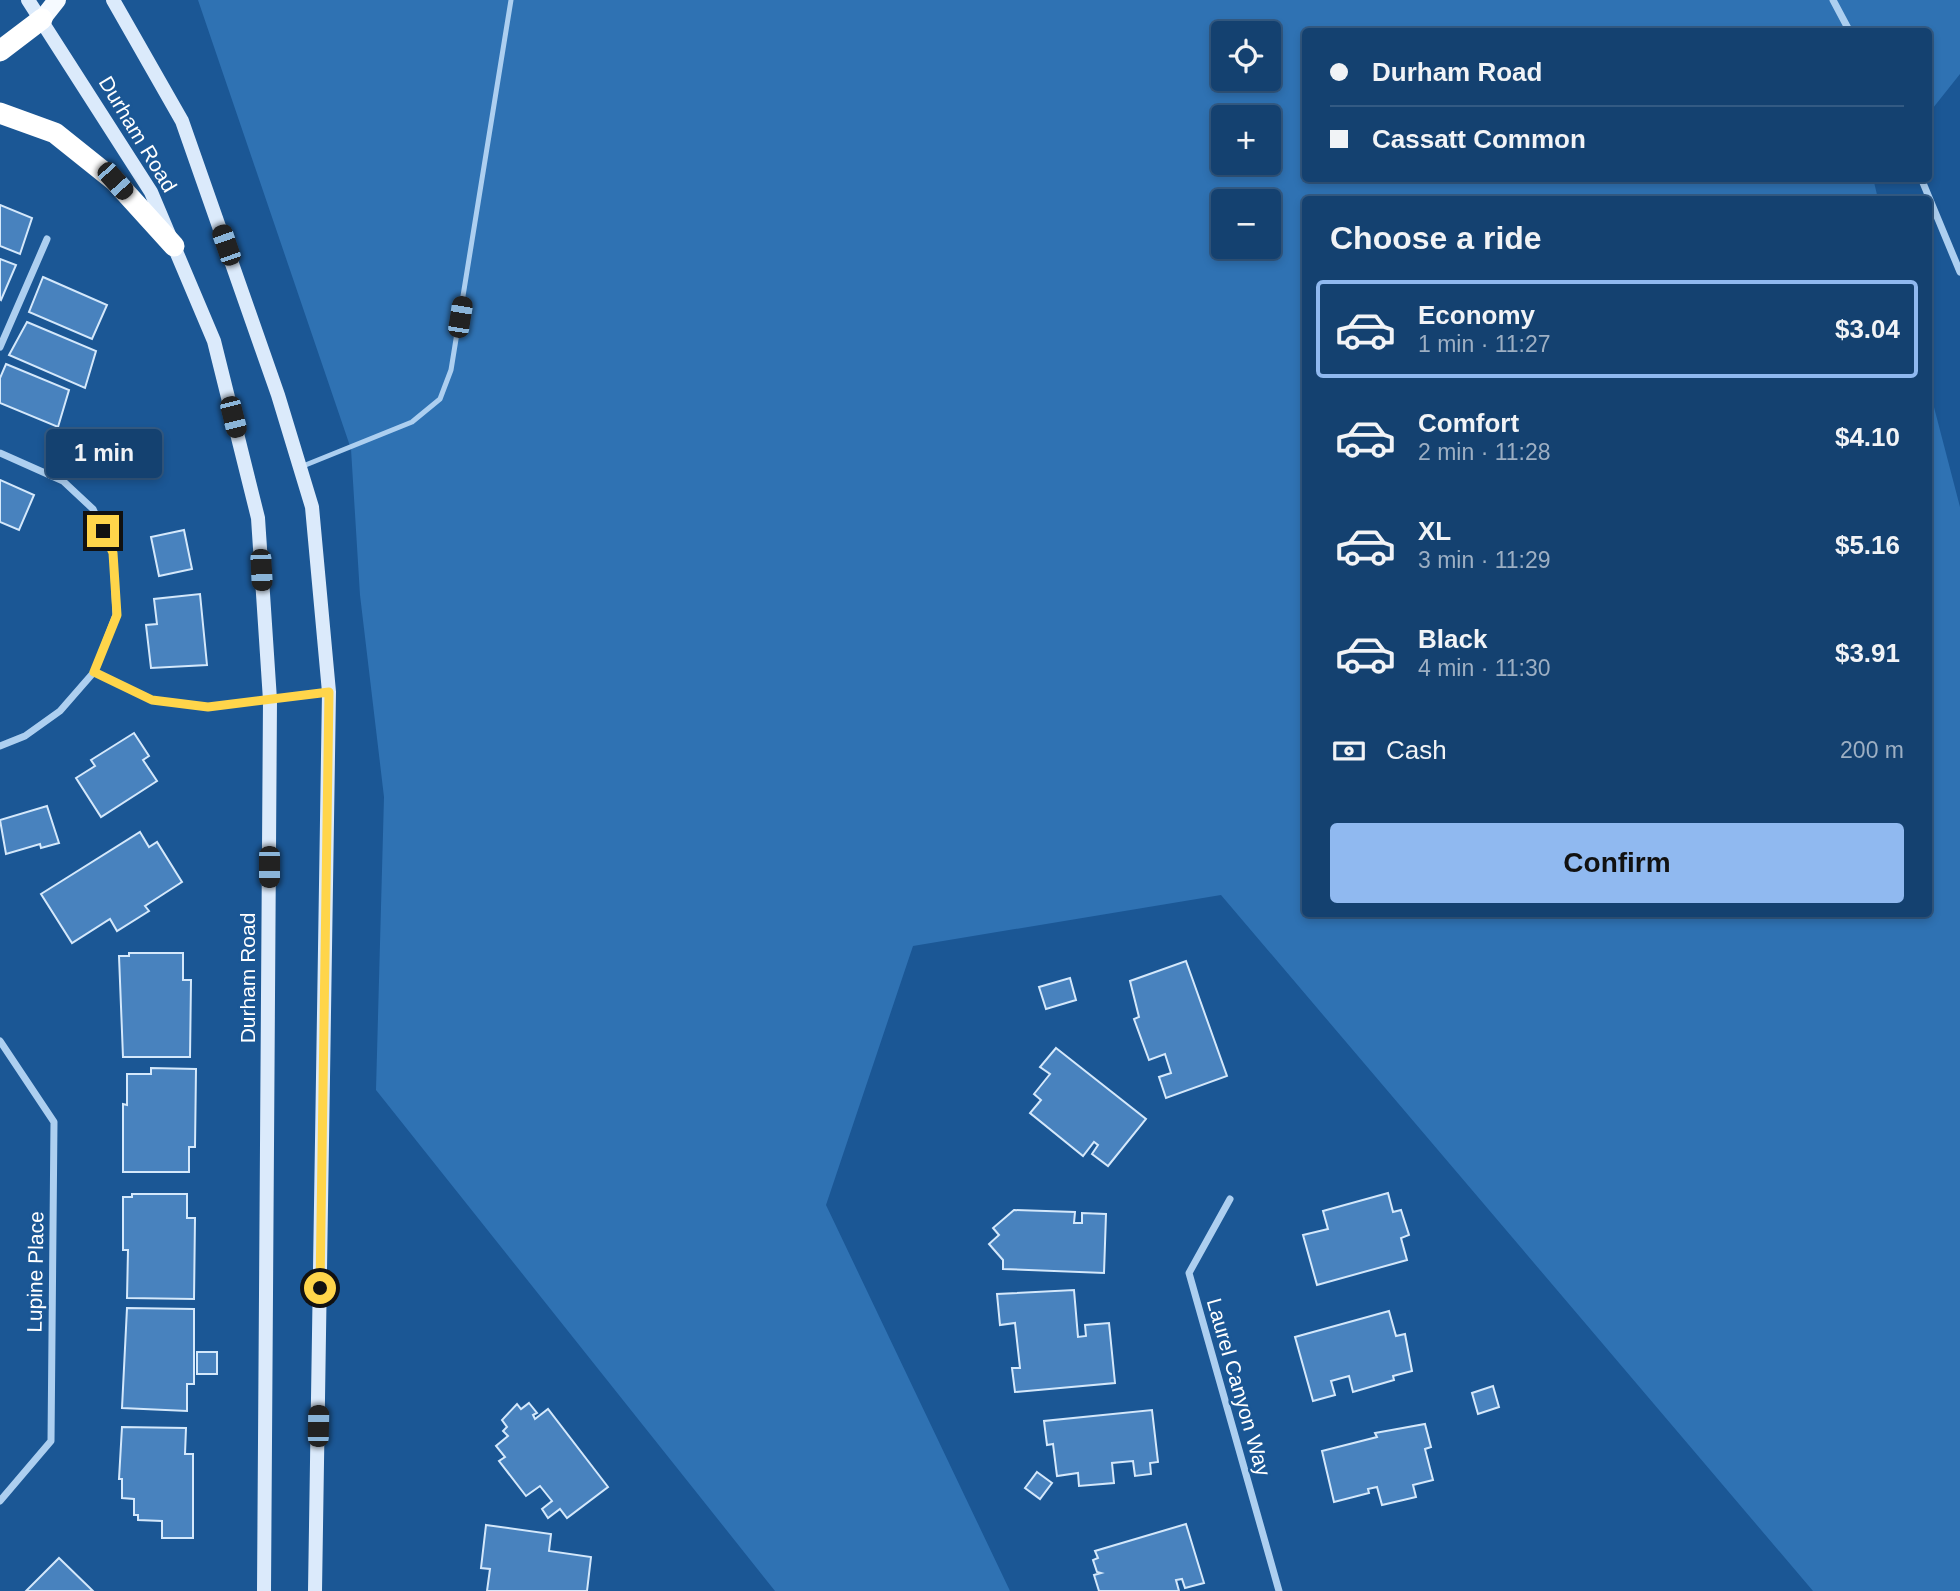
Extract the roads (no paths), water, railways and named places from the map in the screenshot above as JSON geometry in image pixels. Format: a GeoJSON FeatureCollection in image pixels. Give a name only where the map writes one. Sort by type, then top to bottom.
{"type":"FeatureCollection","features":[{"type":"Feature","properties":{"kind":"highway"},"geometry":{"type":"LineString","coordinates":[[0,51],[42,19]]}},
{"type":"Feature","properties":{"kind":"highway"},"geometry":{"type":"LineString","coordinates":[[0,113],[55,133],[115,181],[174,246]]}},
{"type":"Feature","properties":{"kind":"main road","name":"Durham Road"},"geometry":{"type":"LineString","coordinates":[[28,0],[151,192],[214,341],[258,518],[270,700],[264,1591]]}},
{"type":"Feature","properties":{"kind":"main road"},"geometry":{"type":"LineString","coordinates":[[42,19],[57,0]]}},
{"type":"Feature","properties":{"kind":"main road","name":"Durham Road"},"geometry":{"type":"LineString","coordinates":[[113,0],[182,121],[312,507],[329,692],[315,1591]]}},
{"type":"Feature","properties":{"kind":"street"},"geometry":{"type":"LineString","coordinates":[[1833,0],[1848,28]]}},
{"type":"Feature","properties":{"kind":"street"},"geometry":{"type":"LineString","coordinates":[[1932,205],[1960,272]]}},
{"type":"Feature","properties":{"kind":"street"},"geometry":{"type":"LineString","coordinates":[[0,347],[47,239]]}},
{"type":"Feature","properties":{"kind":"street"},"geometry":{"type":"LineString","coordinates":[[0,453],[63,481],[93,509],[113,553],[117,615],[94,672],[60,710],[25,736],[0,746]]}},
{"type":"Feature","properties":{"kind":"street"},"geometry":{"type":"LineString","coordinates":[[94,672],[152,700],[208,707],[329,692]]}},
{"type":"Feature","properties":{"kind":"street","name":"Lupine Place"},"geometry":{"type":"LineString","coordinates":[[0,1041],[54,1122],[51,1441],[0,1501]]}},
{"type":"Feature","properties":{"kind":"street","name":"Laurel Canyon Way"},"geometry":{"type":"LineString","coordinates":[[1230,1199],[1189,1273],[1279,1591]]}},
{"type":"Feature","properties":{"kind":"lane"},"geometry":{"type":"LineString","coordinates":[[300,467],[412,422],[440,399],[451,370],[511,0]]}}]}
